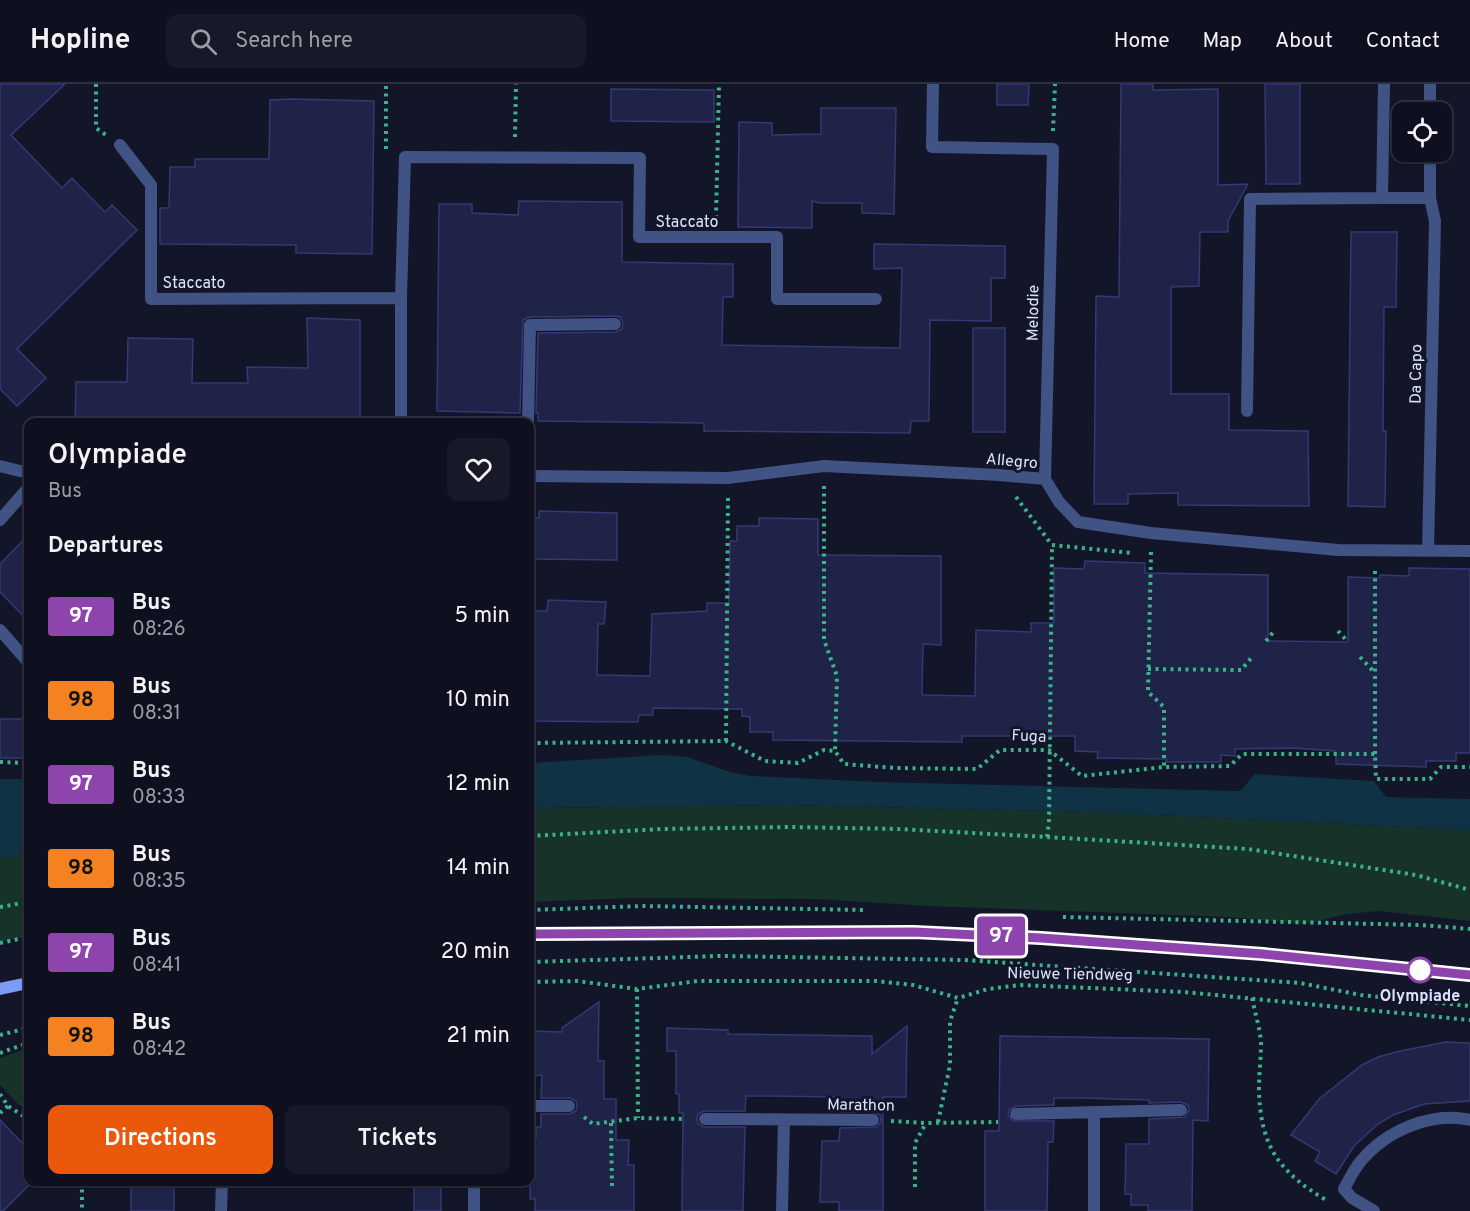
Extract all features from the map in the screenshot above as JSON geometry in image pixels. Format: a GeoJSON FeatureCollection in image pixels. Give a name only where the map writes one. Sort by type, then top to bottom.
{"type":"FeatureCollection","features":[{"type":"Feature","properties":{"kind":"street"},"geometry":{"type":"LineString","coordinates":[[933,84],[932,147],[1053,148]]}},
{"type":"Feature","properties":{"kind":"street"},"geometry":{"type":"LineString","coordinates":[[1382,198],[1384,84]]}},
{"type":"Feature","properties":{"kind":"street"},"geometry":{"type":"LineString","coordinates":[[1430,84],[1430,102]]}},
{"type":"Feature","properties":{"kind":"street","name":"Staccato"},"geometry":{"type":"LineString","coordinates":[[120,145],[151,185],[151,299],[401,298]]}},
{"type":"Feature","properties":{"kind":"street","name":"Melodie"},"geometry":{"type":"LineString","coordinates":[[1045,479],[1053,148]]}},
{"type":"Feature","properties":{"kind":"street","name":"Staccato"},"geometry":{"type":"LineString","coordinates":[[405,157],[640,158],[639,237],[777,237],[777,299],[876,299]]}},
{"type":"Feature","properties":{"kind":"street"},"geometry":{"type":"LineString","coordinates":[[401,418],[401,298],[405,157]]}},
{"type":"Feature","properties":{"kind":"street","name":"Da Capo"},"geometry":{"type":"LineString","coordinates":[[1428,551],[1435,221],[1430,198],[1430,162]]}},
{"type":"Feature","properties":{"kind":"street"},"geometry":{"type":"LineString","coordinates":[[1247,411],[1250,199],[1430,198]]}},
{"type":"Feature","properties":{"kind":"street"},"geometry":{"type":"LineString","coordinates":[[528,418],[530,325],[615,324]]}},
{"type":"Feature","properties":{"kind":"street"},"geometry":{"type":"LineString","coordinates":[[0,466],[24,472]]}},
{"type":"Feature","properties":{"kind":"street","name":"Allegro"},"geometry":{"type":"LineString","coordinates":[[534,476],[728,478],[824,466],[990,474],[1045,479],[1059,502],[1078,522],[1151,533],[1338,550],[1470,551]]}},
{"type":"Feature","properties":{"kind":"street"},"geometry":{"type":"LineString","coordinates":[[0,520],[24,493]]}},
{"type":"Feature","properties":{"kind":"street"},"geometry":{"type":"LineString","coordinates":[[0,630],[24,657]]}},
{"type":"Feature","properties":{"kind":"street","name":"Nieuwe Tiendweg"},"geometry":{"type":"LineString","coordinates":[[534,934],[914,932],[1041,938],[1263,954],[1470,975]]}},
{"type":"Feature","properties":{"kind":"street"},"geometry":{"type":"LineString","coordinates":[[0,989],[24,984]]}},
{"type":"Feature","properties":{"kind":"street"},"geometry":{"type":"LineString","coordinates":[[534,1106],[569,1106]]}},
{"type":"Feature","properties":{"kind":"street"},"geometry":{"type":"LineString","coordinates":[[1016,1114],[1181,1110]]}},
{"type":"Feature","properties":{"kind":"street"},"geometry":{"type":"LineString","coordinates":[[1094,1113],[1094,1211]]}},
{"type":"Feature","properties":{"kind":"street"},"geometry":{"type":"LineString","coordinates":[[1374,1211],[1352,1198],[1344,1189],[1360,1161],[1383,1140],[1407,1126],[1435,1120],[1460,1118],[1470,1120]]}},
{"type":"Feature","properties":{"kind":"street","name":"Marathon"},"geometry":{"type":"LineString","coordinates":[[705,1119],[873,1120]]}},
{"type":"Feature","properties":{"kind":"street"},"geometry":{"type":"LineString","coordinates":[[782,1211],[784,1120]]}},
{"type":"Feature","properties":{"kind":"street"},"geometry":{"type":"LineString","coordinates":[[222,1186],[222,1211]]}},
{"type":"Feature","properties":{"kind":"street"},"geometry":{"type":"LineString","coordinates":[[474,1186],[474,1211]]}},
{"type":"Feature","properties":{"kind":"path"},"geometry":{"type":"LineString","coordinates":[[96,84],[96,128],[120,145]]}},
{"type":"Feature","properties":{"kind":"path"},"geometry":{"type":"LineString","coordinates":[[386,84],[386,156],[405,157]]}},
{"type":"Feature","properties":{"kind":"path"},"geometry":{"type":"LineString","coordinates":[[515,157],[516,84]]}},
{"type":"Feature","properties":{"kind":"path"},"geometry":{"type":"LineString","coordinates":[[715,237],[719,84]]}},
{"type":"Feature","properties":{"kind":"path"},"geometry":{"type":"LineString","coordinates":[[1053,148],[1055,84]]}},
{"type":"Feature","properties":{"kind":"path"},"geometry":{"type":"LineString","coordinates":[[534,743],[726,741],[765,761],[798,763],[824,750],[836,751],[837,676],[824,640],[824,466]]}},
{"type":"Feature","properties":{"kind":"path"},"geometry":{"type":"LineString","coordinates":[[726,741],[728,478]]}},
{"type":"Feature","properties":{"kind":"path"},"geometry":{"type":"LineString","coordinates":[[1151,533],[1148,692],[1164,707],[1164,767]]}},
{"type":"Feature","properties":{"kind":"path"},"geometry":{"type":"LineString","coordinates":[[1047,837],[1052,545]]}},
{"type":"Feature","properties":{"kind":"path"},"geometry":{"type":"LineString","coordinates":[[1375,550],[1374,754],[1376,779],[1430,779],[1442,767],[1470,767]]}},
{"type":"Feature","properties":{"kind":"path"},"geometry":{"type":"LineString","coordinates":[[1266,641],[1274,631]]}},
{"type":"Feature","properties":{"kind":"path"},"geometry":{"type":"LineString","coordinates":[[1338,632],[1348,642]]}},
{"type":"Feature","properties":{"kind":"path"},"geometry":{"type":"LineString","coordinates":[[1148,669],[1241,670],[1253,656]]}},
{"type":"Feature","properties":{"kind":"path"},"geometry":{"type":"LineString","coordinates":[[1360,657],[1375,673]]}},
{"type":"Feature","properties":{"kind":"path","name":"Fuga"},"geometry":{"type":"LineString","coordinates":[[836,751],[844,764],[895,768],[977,769],[1000,750],[1049,750],[1082,776],[1164,767],[1230,766],[1242,754],[1374,754]]}},
{"type":"Feature","properties":{"kind":"path"},"geometry":{"type":"LineString","coordinates":[[0,762],[24,763]]}},
{"type":"Feature","properties":{"kind":"path"},"geometry":{"type":"LineString","coordinates":[[534,836],[662,829],[792,827],[897,829],[1047,837],[1248,849],[1416,875],[1470,890]]}},
{"type":"Feature","properties":{"kind":"path"},"geometry":{"type":"LineString","coordinates":[[0,907],[24,903]]}},
{"type":"Feature","properties":{"kind":"path"},"geometry":{"type":"LineString","coordinates":[[0,943],[24,938]]}},
{"type":"Feature","properties":{"kind":"path","name":"Nieuwe Tiendweg"},"geometry":{"type":"LineString","coordinates":[[534,962],[721,956],[964,960],[1300,983],[1361,995],[1470,1006]]}},
{"type":"Feature","properties":{"kind":"path"},"geometry":{"type":"LineString","coordinates":[[534,982],[577,981],[638,989],[699,981],[876,981],[913,985],[958,998],[950,1021],[950,1065],[938,1122]]}},
{"type":"Feature","properties":{"kind":"path","name":"Nieuwe Tiendweg"},"geometry":{"type":"LineString","coordinates":[[958,998],[988,989],[1020,985],[1184,992],[1470,1020]]}},
{"type":"Feature","properties":{"kind":"path"},"geometry":{"type":"LineString","coordinates":[[638,989],[638,1118]]}},
{"type":"Feature","properties":{"kind":"path"},"geometry":{"type":"LineString","coordinates":[[1252,998],[1261,1041],[1259,1091],[1262,1123],[1270,1147],[1282,1167],[1301,1185],[1328,1201],[1352,1198]]}},
{"type":"Feature","properties":{"kind":"path"},"geometry":{"type":"LineString","coordinates":[[0,1035],[24,1029]]}},
{"type":"Feature","properties":{"kind":"path"},"geometry":{"type":"LineString","coordinates":[[0,1053],[24,1044]]}},
{"type":"Feature","properties":{"kind":"path"},"geometry":{"type":"LineString","coordinates":[[0,1094],[8,1106],[24,1116]]}},
{"type":"Feature","properties":{"kind":"path"},"geometry":{"type":"LineString","coordinates":[[0,1113],[8,1106]]}},
{"type":"Feature","properties":{"kind":"path"},"geometry":{"type":"LineString","coordinates":[[569,1106],[593,1124],[638,1118],[705,1119]]}},
{"type":"Feature","properties":{"kind":"path","name":"Marathon"},"geometry":{"type":"LineString","coordinates":[[873,1120],[926,1123],[1006,1122],[1016,1114]]}},
{"type":"Feature","properties":{"kind":"path"},"geometry":{"type":"LineString","coordinates":[[611,1123],[612,1188]]}},
{"type":"Feature","properties":{"kind":"path"},"geometry":{"type":"LineString","coordinates":[[915,1188],[915,1143],[926,1123]]}},
{"type":"Feature","properties":{"kind":"path"},"geometry":{"type":"LineString","coordinates":[[82,1186],[82,1211]]}},
{"type":"Feature","properties":{"kind":"green space"},"geometry":{"type":"Polygon","coordinates":[[[788,805],[1097,812],[1470,830],[1470,921],[1379,911],[1347,914],[1305,924],[1229,917],[928,906],[816,899],[632,898],[534,902],[534,808],[788,805]]]}},
{"type":"Feature","properties":{"kind":"green space"},"geometry":{"type":"Polygon","coordinates":[[[24,853],[24,937],[0,942],[0,859],[24,853]]]}},
{"type":"Feature","properties":{"kind":"green space"},"geometry":{"type":"Polygon","coordinates":[[[24,1049],[24,1109],[0,1085],[0,1058],[24,1049]]]}},
{"type":"Feature","properties":{"kind":"water"},"geometry":{"type":"Polygon","coordinates":[[[662,755],[687,757],[733,773],[751,776],[881,782],[1240,791],[1255,774],[1374,781],[1386,797],[1470,799],[1470,830],[1097,812],[788,805],[534,808],[534,763],[662,755]]]}},
{"type":"Feature","properties":{"kind":"water"},"geometry":{"type":"Polygon","coordinates":[[[0,779],[24,779],[24,853],[0,859],[0,779]]]}},
{"type":"Feature","properties":{"kind":"building"},"geometry":{"type":"Polygon","coordinates":[[[0,84],[65,84],[11,135],[62,188],[72,178],[105,212],[112,205],[137,230],[17,349],[46,378],[17,406],[0,389],[0,84]]]}},
{"type":"Feature","properties":{"kind":"building"},"geometry":{"type":"Polygon","coordinates":[[[997,84],[1029,84],[1028,105],[997,105],[997,84]]]}},
{"type":"Feature","properties":{"kind":"building"},"geometry":{"type":"Polygon","coordinates":[[[1121,84],[1153,84],[1153,90],[1218,89],[1218,185],[1248,184],[1228,221],[1228,232],[1200,232],[1199,286],[1171,287],[1171,394],[1229,394],[1229,430],[1308,431],[1309,506],[1178,505],[1178,493],[1128,494],[1128,504],[1094,504],[1096,296],[1119,297],[1121,84]]]}},
{"type":"Feature","properties":{"kind":"building"},"geometry":{"type":"Polygon","coordinates":[[[1265,84],[1300,84],[1300,184],[1266,184],[1265,84]]]}},
{"type":"Feature","properties":{"kind":"building"},"geometry":{"type":"Polygon","coordinates":[[[611,89],[714,90],[714,122],[611,121],[611,89]]]}},
{"type":"Feature","properties":{"kind":"building"},"geometry":{"type":"Polygon","coordinates":[[[270,100],[374,101],[372,254],[296,253],[296,245],[160,244],[160,208],[169,208],[170,167],[195,167],[195,159],[269,159],[270,100]]]}},
{"type":"Feature","properties":{"kind":"building"},"geometry":{"type":"Polygon","coordinates":[[[821,108],[896,108],[894,214],[862,213],[862,203],[812,201],[812,228],[738,227],[739,122],[772,123],[772,135],[821,134],[821,108]]]}},
{"type":"Feature","properties":{"kind":"building"},"geometry":{"type":"Polygon","coordinates":[[[519,201],[622,202],[622,262],[733,264],[733,297],[723,297],[722,345],[900,348],[902,268],[874,269],[874,244],[1005,246],[1005,278],[991,278],[991,321],[930,320],[929,421],[911,421],[910,433],[704,431],[704,423],[538,421],[538,413],[536,413],[538,333],[616,332],[622,329],[623,323],[620,317],[615,316],[530,317],[523,320],[520,413],[437,411],[439,204],[472,204],[472,213],[518,215],[519,201]]]}},
{"type":"Feature","properties":{"kind":"building"},"geometry":{"type":"Polygon","coordinates":[[[1351,232],[1397,232],[1396,307],[1384,307],[1385,507],[1348,506],[1351,232]]]}},
{"type":"Feature","properties":{"kind":"building"},"geometry":{"type":"Polygon","coordinates":[[[307,318],[360,320],[360,418],[75,418],[76,382],[127,382],[128,338],[193,339],[192,383],[248,383],[247,367],[308,368],[307,318]]]}},
{"type":"Feature","properties":{"kind":"building"},"geometry":{"type":"Polygon","coordinates":[[[973,328],[1005,328],[1005,432],[973,432],[973,328]]]}},
{"type":"Feature","properties":{"kind":"building"},"geometry":{"type":"Polygon","coordinates":[[[539,511],[617,513],[617,560],[534,559],[534,518],[539,518],[539,511]]]}},
{"type":"Feature","properties":{"kind":"building"},"geometry":{"type":"Polygon","coordinates":[[[759,518],[818,519],[818,555],[941,556],[941,645],[923,644],[922,695],[975,696],[976,630],[1031,632],[1031,623],[1054,623],[1054,568],[1084,569],[1085,561],[1145,563],[1145,573],[1268,575],[1268,641],[1348,642],[1348,577],[1409,576],[1409,568],[1470,569],[1470,753],[1456,753],[1456,761],[1426,761],[1426,767],[1336,764],[1336,751],[1293,748],[1235,749],[1235,756],[1221,755],[1221,762],[1166,762],[1166,759],[1097,758],[1098,752],[1075,751],[1075,736],[962,736],[962,742],[773,740],[773,732],[750,732],[750,717],[742,716],[742,709],[653,708],[653,715],[639,715],[638,722],[534,721],[534,611],[547,611],[548,600],[606,602],[604,624],[598,624],[597,675],[650,676],[652,614],[707,611],[707,603],[729,603],[730,541],[737,541],[737,526],[759,526],[759,518]]]}},
{"type":"Feature","properties":{"kind":"building"},"geometry":{"type":"Polygon","coordinates":[[[24,539],[24,617],[0,592],[0,564],[24,539]]]}},
{"type":"Feature","properties":{"kind":"building"},"geometry":{"type":"Polygon","coordinates":[[[0,719],[24,719],[24,758],[0,758],[0,719]]]}},
{"type":"Feature","properties":{"kind":"building"},"geometry":{"type":"Polygon","coordinates":[[[599,1002],[598,1061],[604,1061],[604,1099],[616,1099],[616,1140],[629,1140],[628,1165],[634,1165],[634,1211],[535,1211],[535,1199],[530,1199],[530,1186],[534,1186],[534,1138],[536,1138],[536,1127],[541,1127],[541,1114],[570,1114],[576,1111],[576,1101],[570,1098],[541,1098],[542,1075],[534,1076],[534,1031],[562,1032],[562,1028],[599,1002]]]}},
{"type":"Feature","properties":{"kind":"building"},"geometry":{"type":"Polygon","coordinates":[[[907,1026],[906,1097],[883,1097],[883,1211],[839,1211],[839,1202],[820,1202],[822,1141],[839,1141],[840,1128],[877,1127],[881,1121],[880,1115],[873,1112],[840,1112],[840,1097],[746,1096],[745,1111],[704,1111],[698,1114],[697,1118],[698,1124],[704,1127],[745,1127],[743,1211],[682,1211],[683,1113],[679,1113],[679,1094],[676,1094],[676,1051],[667,1051],[667,1028],[728,1030],[728,1034],[872,1036],[872,1054],[907,1026]]]}},
{"type":"Feature","properties":{"kind":"building"},"geometry":{"type":"Polygon","coordinates":[[[1000,1036],[1209,1039],[1208,1121],[1193,1120],[1192,1211],[1148,1211],[1148,1205],[1131,1205],[1131,1194],[1125,1194],[1126,1144],[1149,1144],[1149,1119],[1185,1117],[1189,1110],[1188,1105],[1181,1102],[1149,1103],[1149,1100],[1054,1098],[1054,1105],[1016,1106],[1009,1110],[1008,1115],[1013,1121],[1054,1121],[1053,1142],[1048,1142],[1047,1211],[985,1211],[985,1131],[999,1131],[1000,1036]]]}},
{"type":"Feature","properties":{"kind":"building"},"geometry":{"type":"Polygon","coordinates":[[[1446,1042],[1470,1043],[1470,1101],[1424,1104],[1393,1115],[1378,1124],[1354,1146],[1336,1174],[1315,1161],[1320,1152],[1291,1135],[1319,1099],[1362,1065],[1378,1057],[1446,1042]]]}},
{"type":"Feature","properties":{"kind":"building"},"geometry":{"type":"Polygon","coordinates":[[[0,1120],[24,1145],[24,1186],[28,1186],[3,1211],[0,1211],[0,1120]]]}},
{"type":"Feature","properties":{"kind":"building"},"geometry":{"type":"Polygon","coordinates":[[[131,1186],[174,1186],[174,1211],[131,1211],[131,1186]]]}},
{"type":"Feature","properties":{"kind":"building"},"geometry":{"type":"Polygon","coordinates":[[[414,1186],[441,1186],[441,1211],[414,1211],[414,1186]]]}},
{"type":"Feature","properties":{"kind":"bus line","name":"97"},"geometry":{"type":"LineString","coordinates":[[534,934],[914,932],[1041,938],[1263,954],[1470,975]]}},
{"type":"Feature","properties":{"kind":"place","name":"Olympiade"},"geometry":{"type":"Point","coordinates":[1420,970]}}]}
